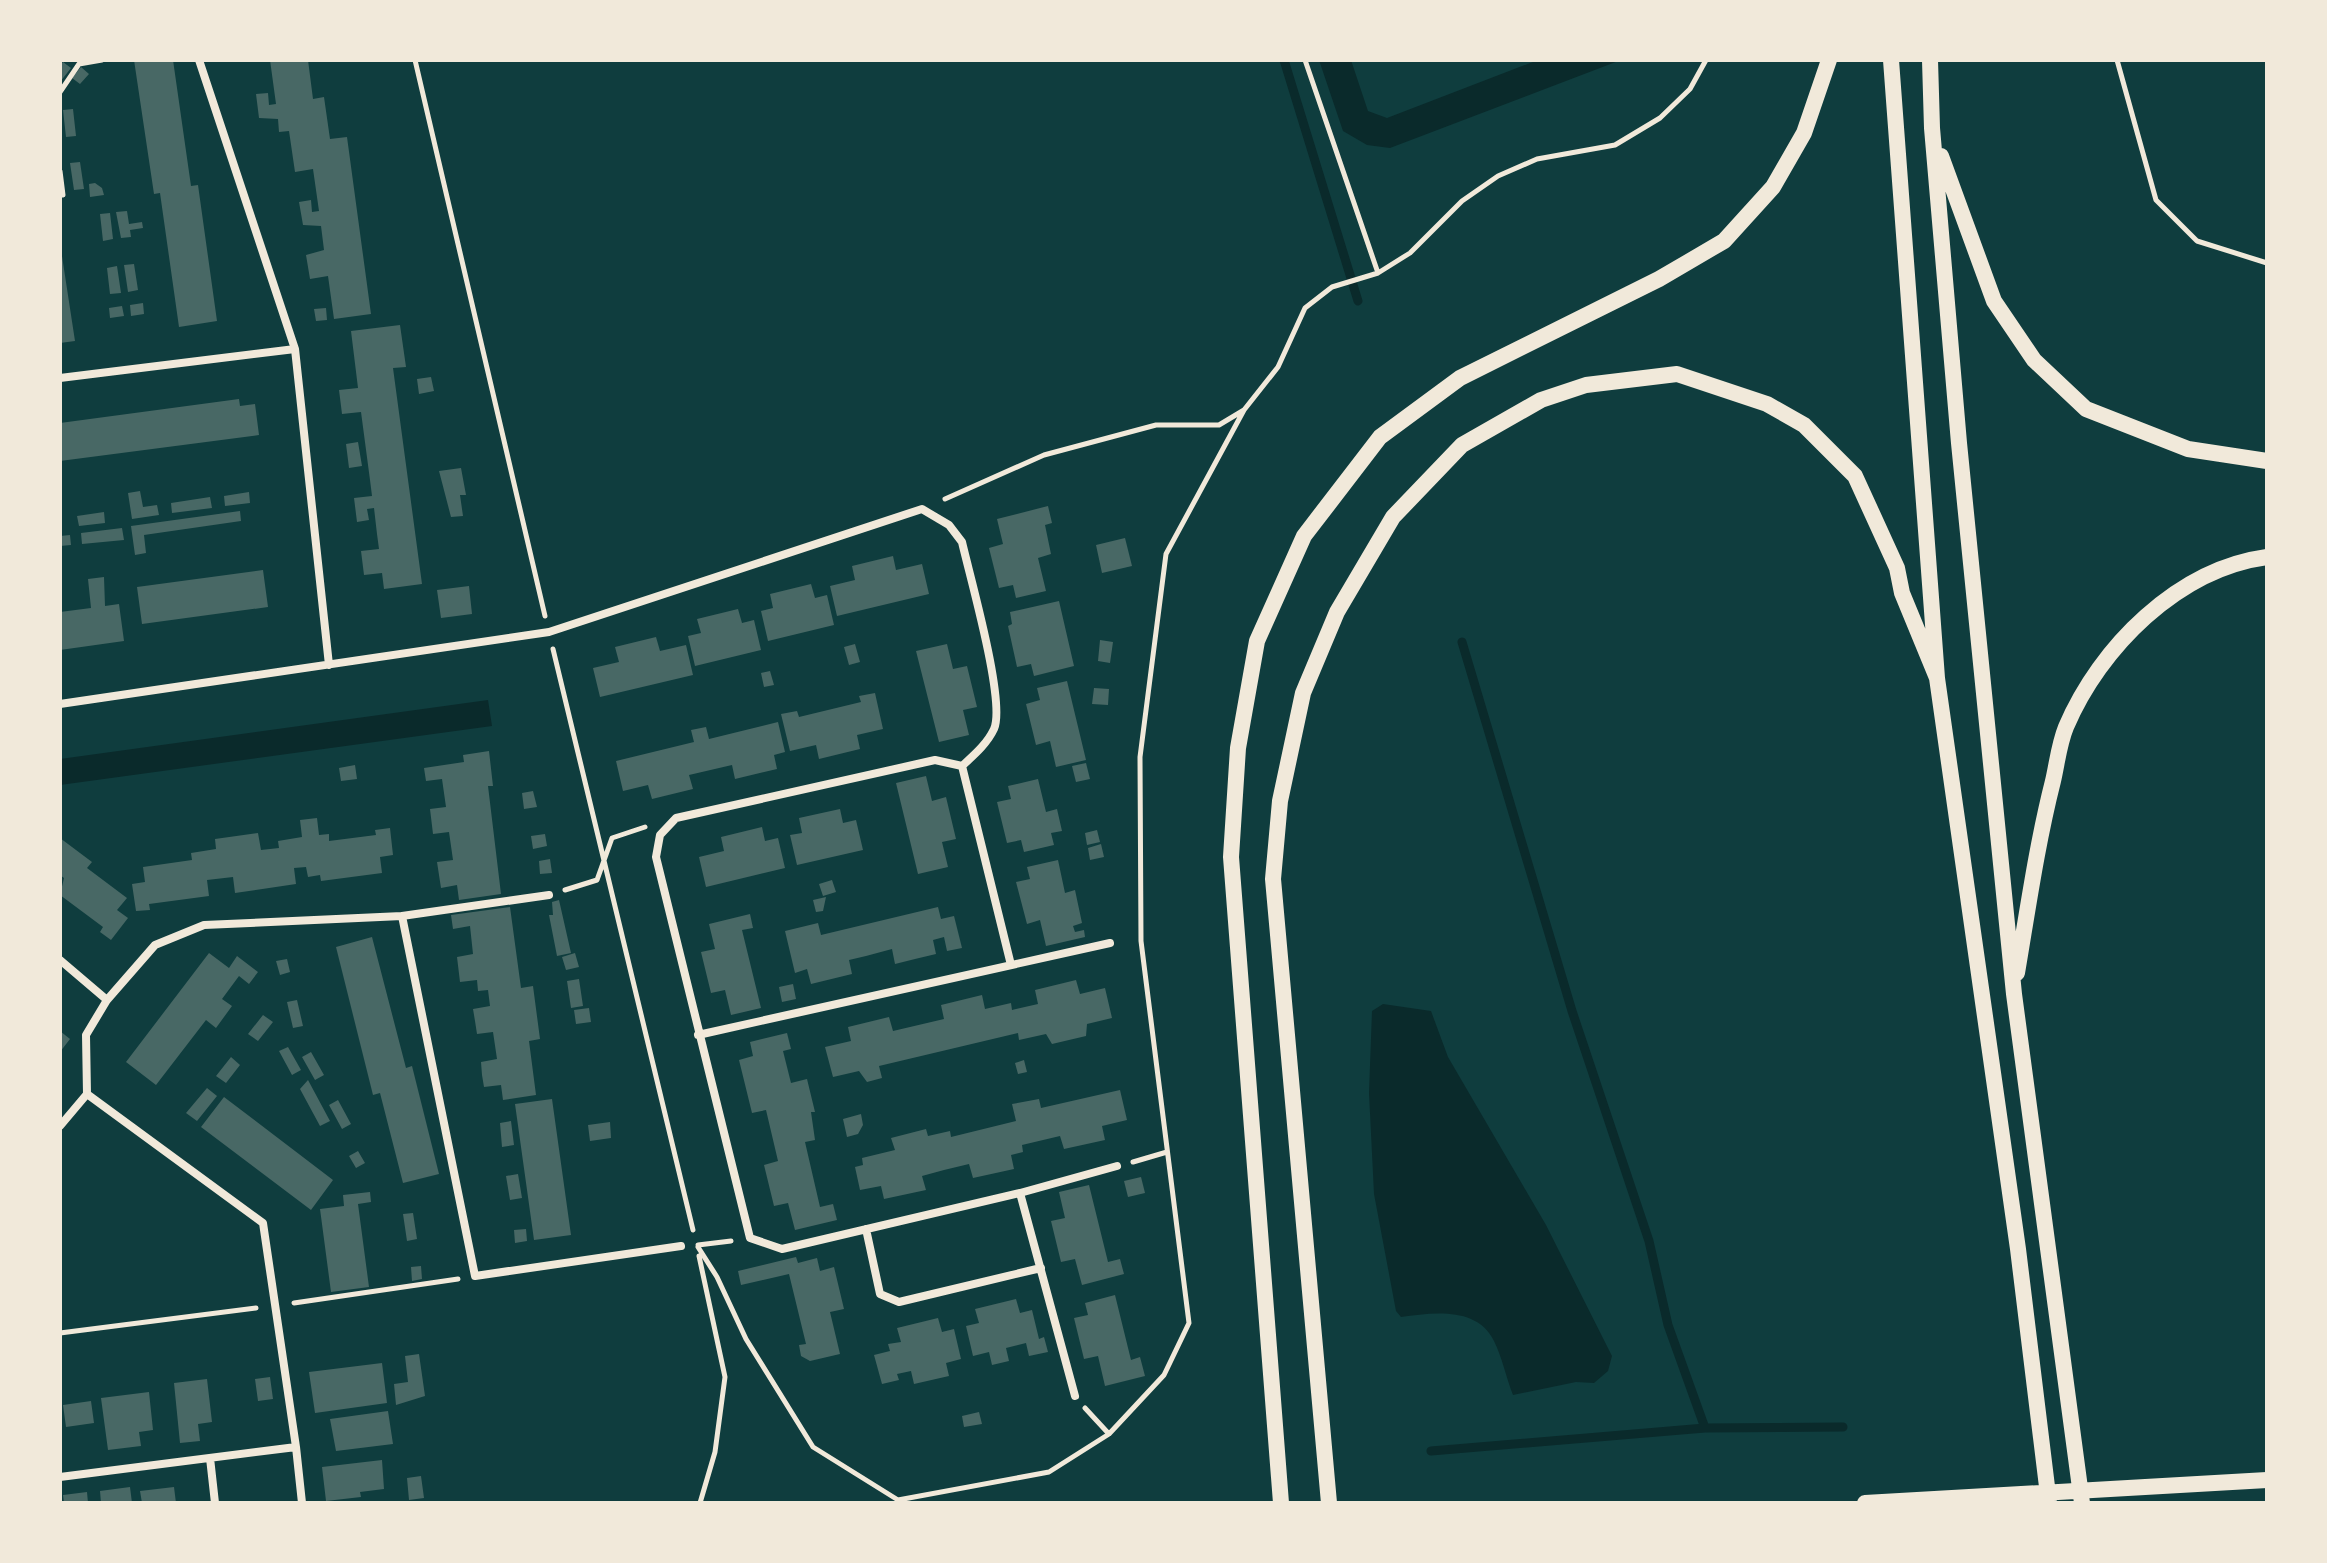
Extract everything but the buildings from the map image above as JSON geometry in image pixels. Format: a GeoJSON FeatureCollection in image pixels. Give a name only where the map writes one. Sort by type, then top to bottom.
{"type":"FeatureCollection","features":[{"type":"Feature","properties":{"kind":"main road"},"geometry":{"type":"LineString","coordinates":[[1281,1503],[1231,857],[1238,748],[1257,641],[1304,536],[1380,437],[1460,378],[1659,279],[1724,241],[1773,187],[1804,133],[1829,60]]}},
{"type":"Feature","properties":{"kind":"main road"},"geometry":{"type":"LineString","coordinates":[[1891,60],[1937,678],[2018,1249],[2049,1503]]}},
{"type":"Feature","properties":{"kind":"main road"},"geometry":{"type":"LineString","coordinates":[[1930,60],[1932,128],[2014,994],[2082,1503]]}},
{"type":"Feature","properties":{"kind":"main road"},"geometry":{"type":"LineString","coordinates":[[1932,128],[1994,301],[2034,360],[2086,409],[2188,449],[2267,461]]}},
{"type":"Feature","properties":{"kind":"main road"},"geometry":{"type":"LineString","coordinates":[[1329,1503],[1273,879],[1280,801],[1303,693],[1337,612],[1393,517],[1462,445],[1541,400],[1586,385],[1677,374],[1767,404],[1804,425],[1855,476],[1897,568],[1902,593],[1937,678]]}},
{"type":"Feature","properties":{"kind":"main road"},"geometry":{"type":"LineString","coordinates":[[2014,994],[2040,833],[2065,729],[2100,665],[2160,603],[2201,579],[2248,559],[2267,557]]}},
{"type":"Feature","properties":{"kind":"main road"},"geometry":{"type":"LineString","coordinates":[[1865,1503],[2267,1480]]}},
{"type":"Feature","properties":{"kind":"street"},"geometry":{"type":"LineString","coordinates":[[199,60],[295,349],[329,665]]}},
{"type":"Feature","properties":{"kind":"street"},"geometry":{"type":"LineString","coordinates":[[60,378],[295,349]]}},
{"type":"Feature","properties":{"kind":"street"},"geometry":{"type":"LineString","coordinates":[[60,704],[549,632],[922,509],[949,525],[962,542],[996,694],[995,727],[980,750],[962,766]]}},
{"type":"Feature","properties":{"kind":"street"},"geometry":{"type":"LineString","coordinates":[[962,766],[935,760],[676,818],[660,835],[656,857],[750,1238],[782,1249],[1020,1193],[1117,1166]]}},
{"type":"Feature","properties":{"kind":"street"},"geometry":{"type":"LineString","coordinates":[[962,766],[1011,965]]}},
{"type":"Feature","properties":{"kind":"street"},"geometry":{"type":"LineString","coordinates":[[60,1126],[87,1094],[86,1035],[107,1000],[155,945],[204,925],[402,916],[549,895]]}},
{"type":"Feature","properties":{"kind":"street"},"geometry":{"type":"LineString","coordinates":[[402,916],[475,1276],[681,1246]]}},
{"type":"Feature","properties":{"kind":"street"},"geometry":{"type":"LineString","coordinates":[[698,1035],[1110,943]]}},
{"type":"Feature","properties":{"kind":"street"},"geometry":{"type":"LineString","coordinates":[[60,960],[107,1000]]}},
{"type":"Feature","properties":{"kind":"street"},"geometry":{"type":"LineString","coordinates":[[87,1094],[263,1223],[302,1503]]}},
{"type":"Feature","properties":{"kind":"street"},"geometry":{"type":"LineString","coordinates":[[1020,1193],[1075,1396]]}},
{"type":"Feature","properties":{"kind":"street"},"geometry":{"type":"LineString","coordinates":[[866,1229],[880,1294],[899,1302],[1041,1268]]}},
{"type":"Feature","properties":{"kind":"street"},"geometry":{"type":"LineString","coordinates":[[60,1477],[296,1447]]}},
{"type":"Feature","properties":{"kind":"street"},"geometry":{"type":"LineString","coordinates":[[210,1458],[215,1503]]}},
{"type":"Feature","properties":{"kind":"path"},"geometry":{"type":"LineString","coordinates":[[60,92],[79,64],[102,60]]}},
{"type":"Feature","properties":{"kind":"path"},"geometry":{"type":"LineString","coordinates":[[415,60],[697,1245],[725,1377],[715,1452],[700,1503]]}},
{"type":"Feature","properties":{"kind":"path"},"geometry":{"type":"LineString","coordinates":[[1305,60],[1378,273]]}},
{"type":"Feature","properties":{"kind":"path"},"geometry":{"type":"LineString","coordinates":[[697,1245],[717,1277],[746,1339],[813,1447],[898,1500],[1049,1472],[1109,1434],[1164,1375],[1189,1323],[1141,941],[1140,757],[1166,554],[1244,410],[1278,367],[1305,308],[1332,287],[1378,273],[1410,253],[1462,201],[1498,176],[1537,159],[1615,145],[1660,118],[1690,89],[1706,60]]}},
{"type":"Feature","properties":{"kind":"path"},"geometry":{"type":"LineString","coordinates":[[2117,60],[2156,200],[2197,241],[2267,263]]}},
{"type":"Feature","properties":{"kind":"path"},"geometry":{"type":"LineString","coordinates":[[60,171],[63,195],[60,195]]}},
{"type":"Feature","properties":{"kind":"path"},"geometry":{"type":"LineString","coordinates":[[922,509],[1044,455],[1156,425],[1219,425],[1244,410]]}},
{"type":"Feature","properties":{"kind":"path"},"geometry":{"type":"LineString","coordinates":[[549,895],[597,880],[612,838],[643,826],[660,835]]}},
{"type":"Feature","properties":{"kind":"path"},"geometry":{"type":"LineString","coordinates":[[1117,1166],[1167,1152]]}},
{"type":"Feature","properties":{"kind":"path"},"geometry":{"type":"LineString","coordinates":[[681,1246],[750,1238]]}},
{"type":"Feature","properties":{"kind":"path"},"geometry":{"type":"LineString","coordinates":[[1075,1396],[1109,1434]]}},
{"type":"Feature","properties":{"kind":"water"},"geometry":{"type":"Polygon","coordinates":[[[1319,60],[1351,60],[1368,111],[1387,118],[1538,60],[1621,60],[1390,148],[1367,145],[1343,131],[1319,60]]]}},
{"type":"Feature","properties":{"kind":"water"},"geometry":{"type":"Polygon","coordinates":[[[488,700],[492,726],[60,785],[60,759],[488,700]]]}},
{"type":"Feature","properties":{"kind":"water"},"geometry":{"type":"Polygon","coordinates":[[[1383,1004],[1431,1011],[1448,1057],[1546,1225],[1612,1356],[1608,1371],[1594,1383],[1576,1382],[1513,1395],[1494,1341],[1477,1322],[1453,1314],[1401,1317],[1396,1311],[1374,1194],[1369,1093],[1372,1011],[1383,1004]]]}},
{"type":"Feature","properties":{"kind":"waterway"},"geometry":{"type":"LineString","coordinates":[[1284,60],[1358,301]]}},
{"type":"Feature","properties":{"kind":"waterway"},"geometry":{"type":"LineString","coordinates":[[1462,642],[1572,1011],[1649,1241],[1668,1325],[1705,1428]]}},
{"type":"Feature","properties":{"kind":"waterway"},"geometry":{"type":"LineString","coordinates":[[1431,1451],[1705,1428],[1843,1427]]}}]}
